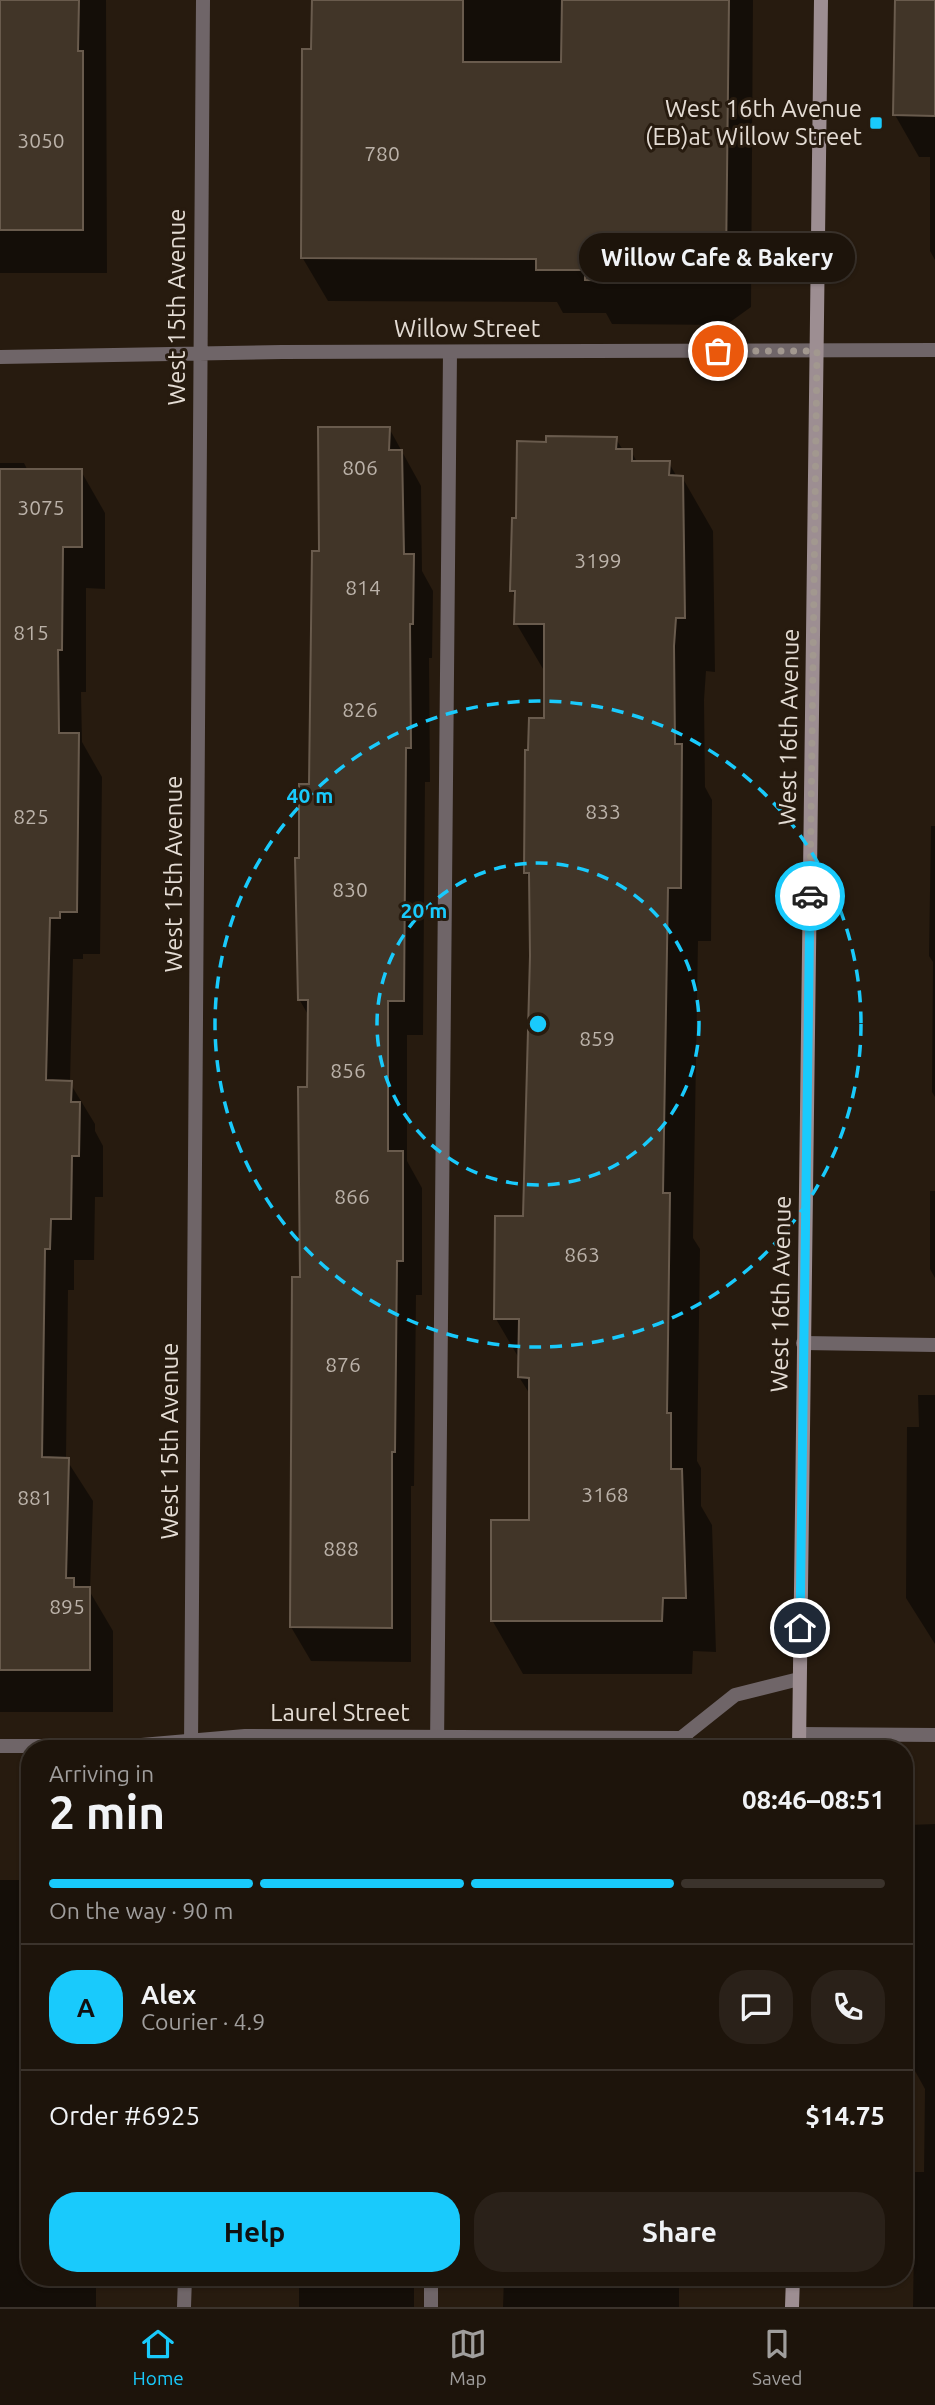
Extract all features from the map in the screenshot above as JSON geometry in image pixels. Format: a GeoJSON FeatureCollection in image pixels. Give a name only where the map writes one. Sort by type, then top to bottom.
{"type":"FeatureCollection","features":[{"type":"Feature","properties":{"kind":"street","name":"West 15th Avenue"},"geometry":{"type":"LineString","coordinates":[[191,1740],[203,0]]}},
{"type":"Feature","properties":{"kind":"street","name":"West 16th Avenue"},"geometry":{"type":"LineString","coordinates":[[799,1740],[821,0]]}},
{"type":"Feature","properties":{"kind":"street","name":"Willow Street"},"geometry":{"type":"LineString","coordinates":[[0,357],[935,350]]}},
{"type":"Feature","properties":{"kind":"street"},"geometry":{"type":"LineString","coordinates":[[437,1740],[450,352]]}},
{"type":"Feature","properties":{"kind":"street"},"geometry":{"type":"LineString","coordinates":[[803,1343],[935,1345]]}},
{"type":"Feature","properties":{"kind":"street"},"geometry":{"type":"LineString","coordinates":[[684,1740],[681,1738],[735,1695],[799,1679]]}},
{"type":"Feature","properties":{"kind":"street"},"geometry":{"type":"LineString","coordinates":[[822,1740],[935,1735]]}},
{"type":"Feature","properties":{"kind":"street","name":"Laurel Street"},"geometry":{"type":"LineString","coordinates":[[221,1740],[245,1736],[373,1740]]}},
{"type":"Feature","properties":{"kind":"street","name":"Laurel Street"},"geometry":{"type":"LineString","coordinates":[[559,1740],[681,1738]]}},
{"type":"Feature","properties":{"kind":"street","name":"Laurel Street"},"geometry":{"type":"LineString","coordinates":[[0,1746],[21,1746]]}},
{"type":"Feature","properties":{"kind":"street"},"geometry":{"type":"LineString","coordinates":[[184,2307],[185,2286]]}},
{"type":"Feature","properties":{"kind":"street"},"geometry":{"type":"LineString","coordinates":[[431,2286],[431,2307]]}},
{"type":"Feature","properties":{"kind":"street"},"geometry":{"type":"LineString","coordinates":[[792,2307],[793,2286]]}},
{"type":"Feature","properties":{"kind":"building"},"geometry":{"type":"Polygon","coordinates":[[[0,0],[79,0],[78,51],[83,51],[83,230],[0,230],[0,0]]]}},
{"type":"Feature","properties":{"kind":"building"},"geometry":{"type":"Polygon","coordinates":[[[312,0],[463,0],[463,62],[561,62],[562,0],[729,0],[726,263],[701,282],[585,280],[585,270],[536,270],[536,259],[301,258],[302,49],[311,49],[312,0]]]}},
{"type":"Feature","properties":{"kind":"building"},"geometry":{"type":"Polygon","coordinates":[[[895,0],[935,0],[935,116],[893,115],[895,0]]]}},
{"type":"Feature","properties":{"kind":"building"},"geometry":{"type":"Polygon","coordinates":[[[318,427],[390,427],[389,450],[402,450],[404,554],[414,554],[413,624],[410,624],[411,748],[406,748],[404,1001],[388,1001],[388,1151],[403,1151],[403,1261],[397,1261],[395,1452],[392,1452],[392,1628],[290,1627],[292,1277],[300,1277],[298,1087],[307,1087],[308,1000],[298,1000],[295,858],[299,858],[299,784],[309,784],[312,551],[319,551],[318,427]]]}},
{"type":"Feature","properties":{"kind":"building"},"geometry":{"type":"Polygon","coordinates":[[[546,436],[617,437],[616,449],[632,449],[632,461],[670,461],[669,475],[683,476],[685,618],[676,618],[674,646],[675,744],[682,744],[681,888],[668,888],[663,1193],[670,1193],[667,1413],[671,1413],[671,1469],[682,1469],[686,1598],[663,1598],[662,1621],[491,1621],[491,1520],[529,1520],[529,1378],[518,1377],[519,1319],[494,1319],[495,1216],[523,1216],[530,956],[529,873],[524,873],[525,750],[528,750],[529,718],[544,718],[544,624],[514,624],[515,591],[510,591],[512,518],[516,518],[517,441],[546,442],[546,436]]]}},
{"type":"Feature","properties":{"kind":"building"},"geometry":{"type":"Polygon","coordinates":[[[0,469],[82,469],[82,547],[63,547],[62,650],[58,650],[59,733],[79,733],[77,912],[60,912],[60,918],[50,918],[46,1080],[72,1081],[71,1102],[80,1102],[79,1156],[72,1156],[71,1219],[51,1219],[50,1249],[45,1249],[42,1457],[69,1458],[66,1578],[74,1578],[74,1587],[90,1587],[90,1670],[0,1670],[0,469]]]}},
{"type":"Feature","properties":{"kind":"way so far"},"geometry":{"type":"LineString","coordinates":[[718,351],[817,351],[810,896]]}},
{"type":"Feature","properties":{"kind":"place","name":"West 16th Avenue (EB)at Willow Street"},"geometry":{"type":"Point","coordinates":[876,123]}},
{"type":"Feature","properties":{"kind":"place","name":"Willow Cafe & Bakery"},"geometry":{"type":"Point","coordinates":[718,351]}},
{"type":"Feature","properties":{"kind":"route"},"geometry":{"type":"LineString","coordinates":[[800,1628],[810,896]]}}]}
